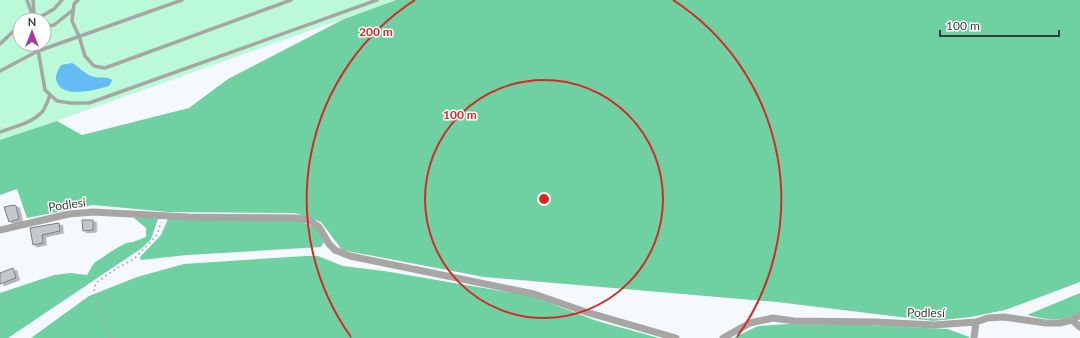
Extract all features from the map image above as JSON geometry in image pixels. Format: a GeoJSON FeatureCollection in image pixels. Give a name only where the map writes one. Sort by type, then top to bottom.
{"type":"FeatureCollection","features":[{"type":"Feature","properties":{"kind":"street","name":"Podlesí"},"geometry":{"type":"LineString","coordinates":[[0,230],[68,214],[94,212],[188,217],[296,218],[309,220],[319,227],[329,244],[335,250],[350,256],[534,294],[586,312],[676,338]]}},
{"type":"Feature","properties":{"kind":"street"},"geometry":{"type":"LineString","coordinates":[[1080,315],[1072,320],[1080,327]]}},
{"type":"Feature","properties":{"kind":"street","name":"Podlesí"},"geometry":{"type":"LineString","coordinates":[[723,338],[750,323],[773,318],[794,321],[876,322],[934,325],[976,322],[988,318],[1004,316],[1046,323],[1060,323],[1072,320]]}},
{"type":"Feature","properties":{"kind":"street"},"geometry":{"type":"LineString","coordinates":[[974,338],[976,322]]}},
{"type":"Feature","properties":{"kind":"lane"},"geometry":{"type":"LineString","coordinates":[[26,0],[31,12]]}},
{"type":"Feature","properties":{"kind":"lane"},"geometry":{"type":"LineString","coordinates":[[33,0],[34,12]]}},
{"type":"Feature","properties":{"kind":"lane"},"geometry":{"type":"LineString","coordinates":[[49,12],[54,9],[62,0]]}},
{"type":"Feature","properties":{"kind":"lane"},"geometry":{"type":"LineString","coordinates":[[78,0],[74,4],[72,21],[79,36],[85,56],[94,66],[105,68],[292,0]]}},
{"type":"Feature","properties":{"kind":"lane"},"geometry":{"type":"LineString","coordinates":[[52,47],[182,0]]}},
{"type":"Feature","properties":{"kind":"lane"},"geometry":{"type":"LineString","coordinates":[[0,71],[38,52],[44,75],[45,90],[57,101],[71,104],[89,103],[377,0]]}},
{"type":"Feature","properties":{"kind":"lane"},"geometry":{"type":"LineString","coordinates":[[52,25],[73,10]]}},
{"type":"Feature","properties":{"kind":"lane"},"geometry":{"type":"LineString","coordinates":[[0,44],[12,33]]}},
{"type":"Feature","properties":{"kind":"lane"},"geometry":{"type":"LineString","coordinates":[[0,132],[27,122],[42,112],[50,94]]}},
{"type":"Feature","properties":{"kind":"path"},"geometry":{"type":"LineString","coordinates":[[111,338],[100,316],[94,289],[96,283],[117,268],[134,259],[157,235],[164,215]]}},
{"type":"Feature","properties":{"kind":"green space"},"geometry":{"type":"Polygon","coordinates":[[[0,0],[396,0],[0,141],[0,0]]]}},
{"type":"Feature","properties":{"kind":"green space"},"geometry":{"type":"Polygon","coordinates":[[[396,0],[1080,0],[1080,282],[1005,310],[971,317],[933,321],[777,302],[484,277],[342,250],[321,222],[295,213],[168,212],[93,205],[27,218],[17,189],[0,195],[0,140],[57,121],[82,135],[189,108],[228,79],[344,19],[396,0]]]}},
{"type":"Feature","properties":{"kind":"green space"},"geometry":{"type":"Polygon","coordinates":[[[139,216],[158,219],[151,239],[142,248],[8,338],[0,338],[0,293],[54,275],[70,273],[87,275],[94,263],[115,249],[126,243],[146,237],[146,228],[134,218],[139,216]]]}},
{"type":"Feature","properties":{"kind":"green space"},"geometry":{"type":"Polygon","coordinates":[[[168,219],[298,220],[316,228],[324,242],[321,247],[187,255],[141,260],[140,257],[161,235],[168,219]]]}},
{"type":"Feature","properties":{"kind":"green space"},"geometry":{"type":"Polygon","coordinates":[[[318,256],[343,266],[384,271],[531,296],[597,321],[659,338],[31,338],[89,296],[137,277],[184,264],[318,256]]]}},
{"type":"Feature","properties":{"kind":"green space"},"geometry":{"type":"Polygon","coordinates":[[[1080,293],[1080,311],[1068,318],[1040,318],[1027,315],[1080,293]]]}},
{"type":"Feature","properties":{"kind":"green space"},"geometry":{"type":"Polygon","coordinates":[[[789,324],[868,325],[948,329],[969,338],[733,338],[758,326],[789,324]]]}},
{"type":"Feature","properties":{"kind":"water"},"geometry":{"type":"Polygon","coordinates":[[[72,63],[91,76],[108,78],[112,81],[109,86],[88,91],[73,92],[66,90],[60,87],[56,80],[56,75],[61,65],[72,63]]]}},
{"type":"Feature","properties":{"kind":"building"},"geometry":{"type":"Polygon","coordinates":[[[16,206],[19,219],[9,222],[4,207],[16,206]]]}},
{"type":"Feature","properties":{"kind":"building"},"geometry":{"type":"Polygon","coordinates":[[[82,220],[93,220],[93,230],[83,231],[82,220]]]}},
{"type":"Feature","properties":{"kind":"building"},"geometry":{"type":"Polygon","coordinates":[[[59,223],[60,231],[42,235],[43,243],[33,245],[30,228],[59,223]]]}},
{"type":"Feature","properties":{"kind":"building"},"geometry":{"type":"Polygon","coordinates":[[[13,268],[16,278],[0,284],[0,273],[13,268]]]}}]}
